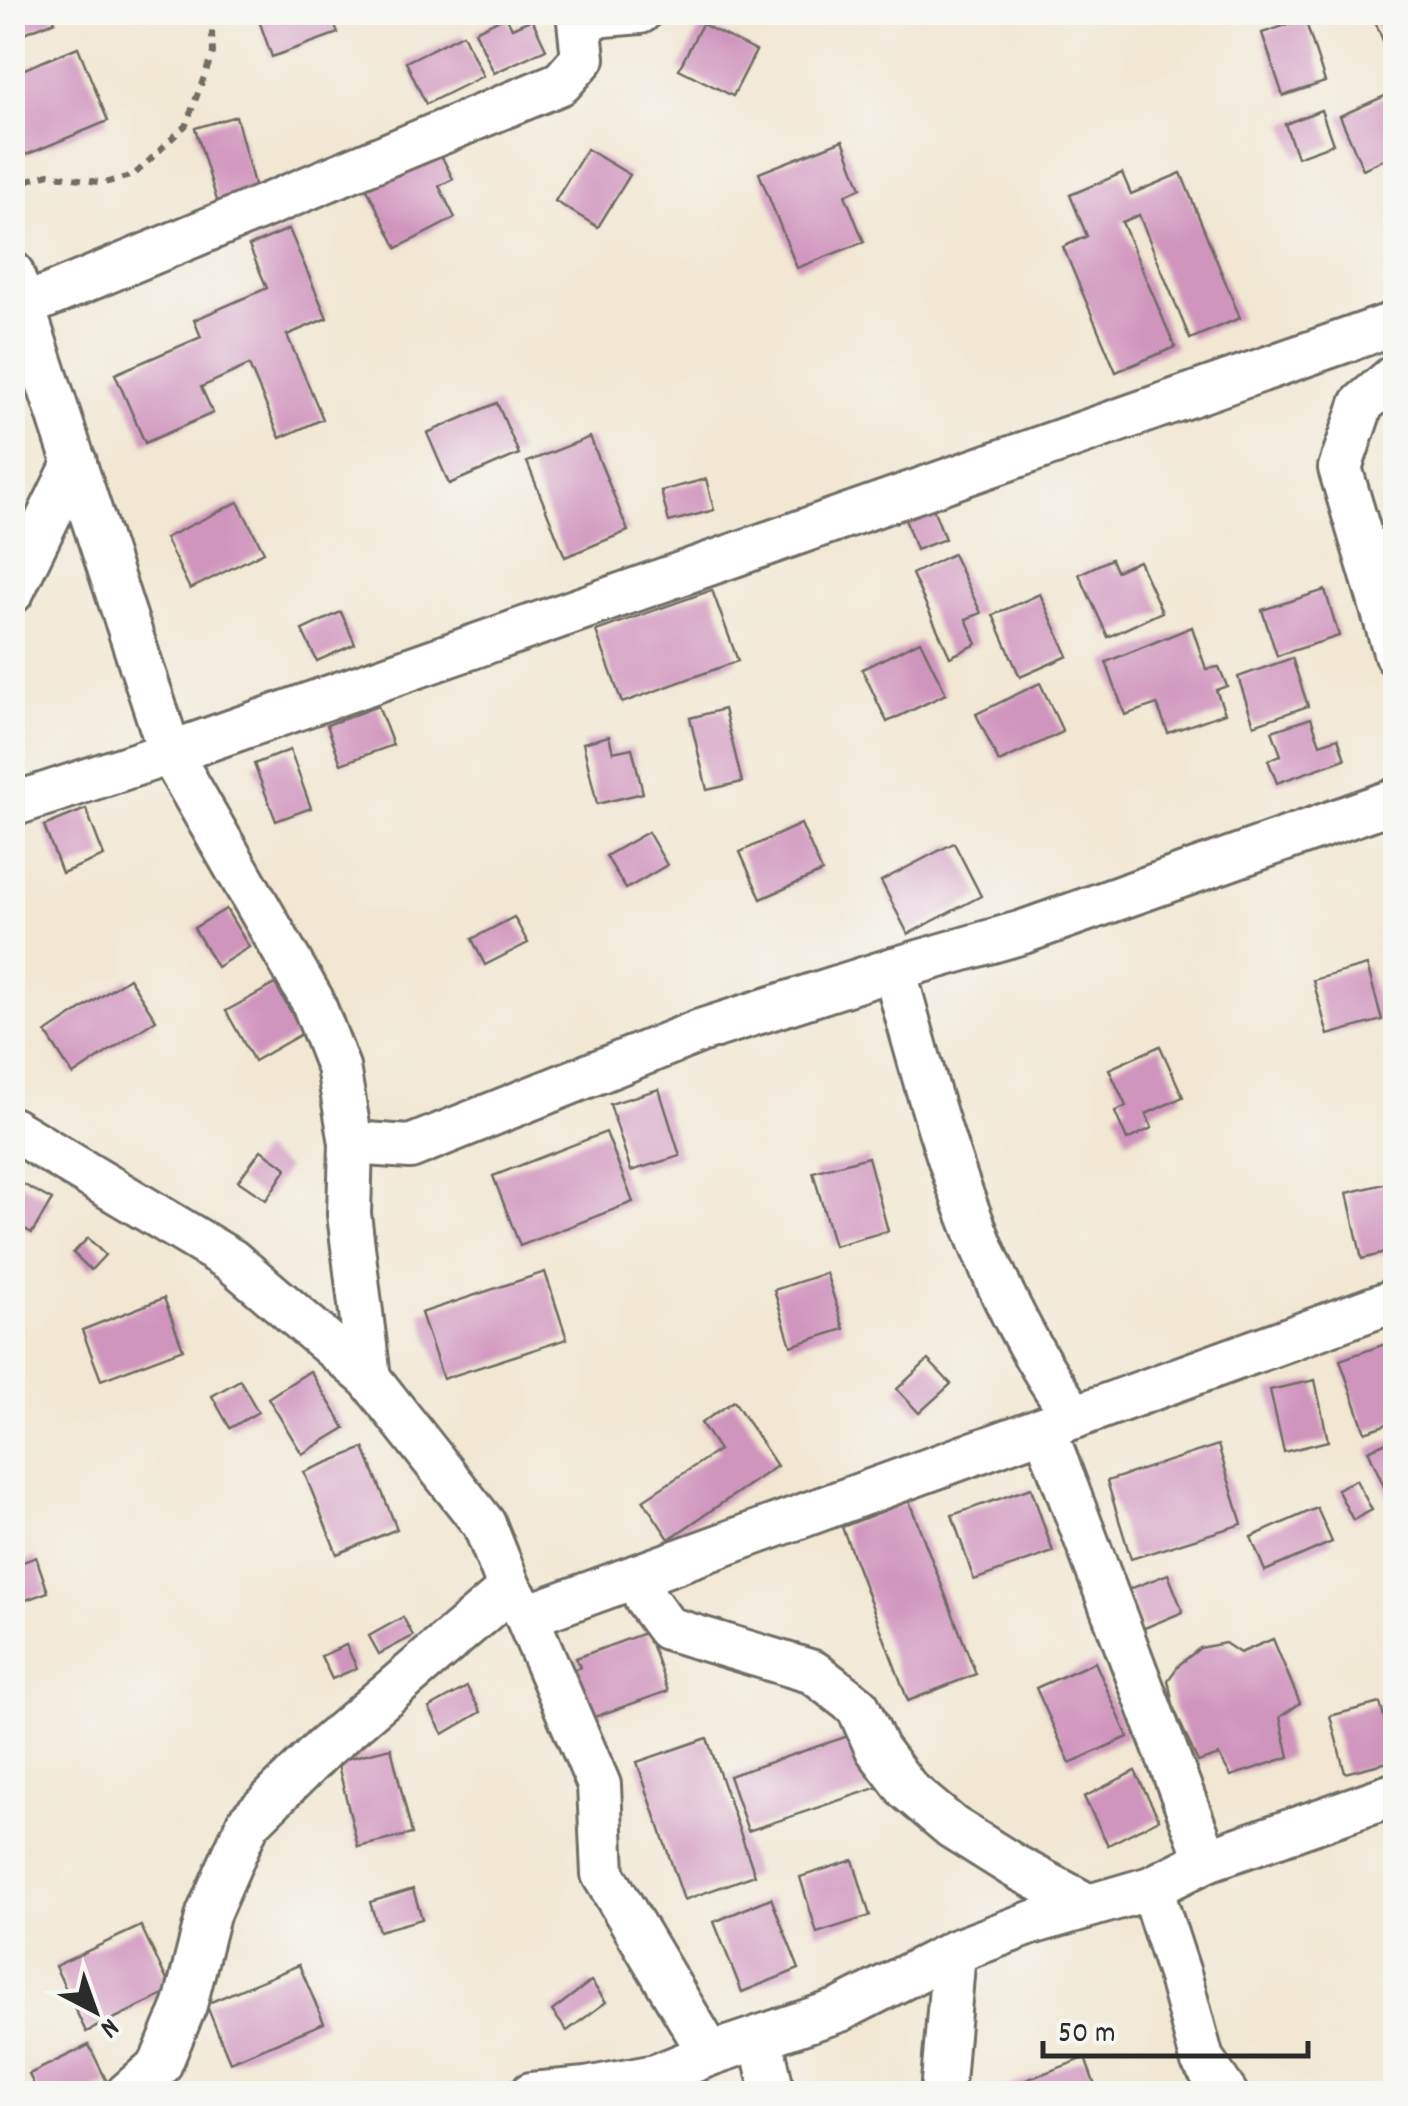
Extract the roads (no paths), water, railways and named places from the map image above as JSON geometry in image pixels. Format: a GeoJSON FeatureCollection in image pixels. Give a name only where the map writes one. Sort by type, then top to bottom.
{"type":"FeatureCollection","features":[{"type":"Feature","properties":{"kind":"street"},"geometry":{"type":"LineString","coordinates":[[369,1378],[349,1214],[351,1143],[338,1067],[312,1000],[170,753],[17,297],[562,83],[583,58],[579,14],[640,12]]}},
{"type":"Feature","properties":{"kind":"street"},"geometry":{"type":"LineString","coordinates":[[12,804],[170,753],[1396,323]]}},
{"type":"Feature","properties":{"kind":"street"},"geometry":{"type":"LineString","coordinates":[[1396,375],[1362,404],[1340,468],[1396,655]]}},
{"type":"Feature","properties":{"kind":"street"},"geometry":{"type":"LineString","coordinates":[[12,592],[75,462]]}},
{"type":"Feature","properties":{"kind":"street"},"geometry":{"type":"LineString","coordinates":[[351,1143],[410,1147],[700,1032],[894,968],[1023,932],[1396,800]]}},
{"type":"Feature","properties":{"kind":"street"},"geometry":{"type":"LineString","coordinates":[[894,968],[943,1148],[984,1254],[1048,1381],[1207,1860]]}},
{"type":"Feature","properties":{"kind":"street"},"geometry":{"type":"LineString","coordinates":[[12,1129],[231,1260],[369,1378],[484,1524],[599,1786],[603,1874],[710,2054]]}},
{"type":"Feature","properties":{"kind":"street"},"geometry":{"type":"LineString","coordinates":[[516,1599],[538,1612],[1396,1300]]}},
{"type":"Feature","properties":{"kind":"street"},"geometry":{"type":"LineString","coordinates":[[636,1576],[647,1601],[667,1628],[813,1672],[858,1707],[878,1749],[908,1790],[952,1827],[1087,1905]]}},
{"type":"Feature","properties":{"kind":"street"},"geometry":{"type":"LineString","coordinates":[[127,2094],[160,2066],[185,2004],[208,1914],[248,1823],[322,1750],[516,1599]]}},
{"type":"Feature","properties":{"kind":"street"},"geometry":{"type":"LineString","coordinates":[[531,2094],[656,2076],[840,2010],[954,1952],[1087,1905],[1151,1888],[1207,1860],[1396,1794]]}},
{"type":"Feature","properties":{"kind":"street"},"geometry":{"type":"LineString","coordinates":[[1151,1888],[1202,2059],[1226,2094]]}},
{"type":"Feature","properties":{"kind":"street"},"geometry":{"type":"LineString","coordinates":[[942,2094],[954,1952]]}},
{"type":"Feature","properties":{"kind":"street"},"geometry":{"type":"LineString","coordinates":[[761,2039],[773,2094]]}}]}
